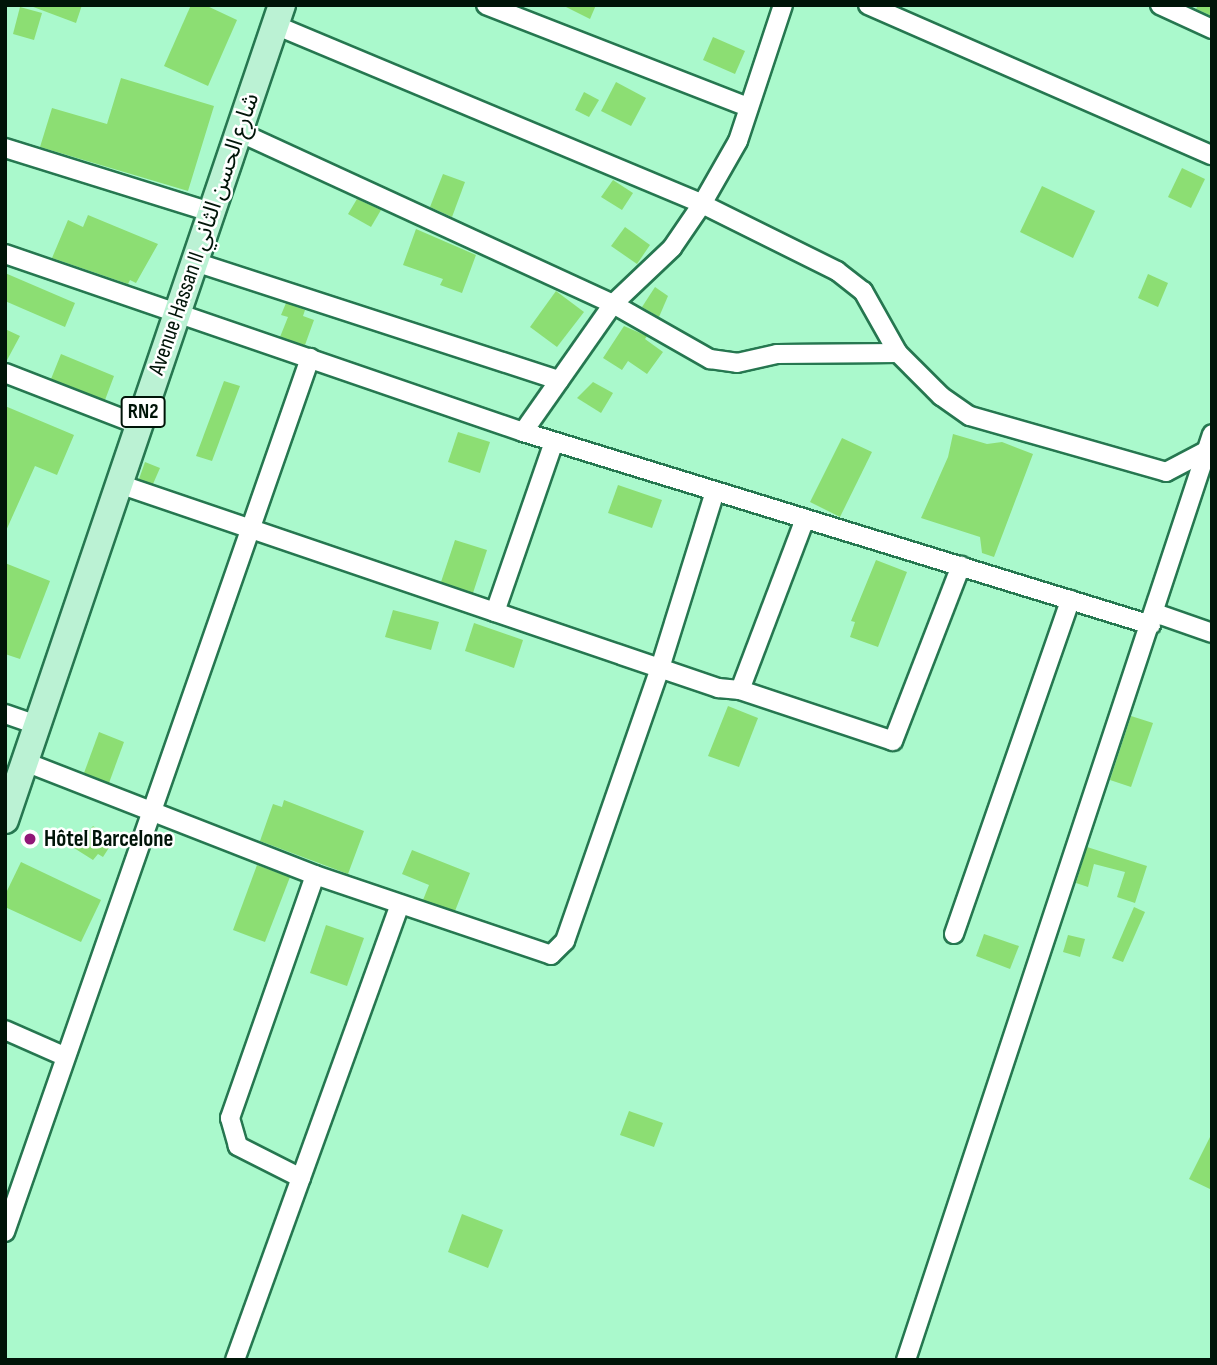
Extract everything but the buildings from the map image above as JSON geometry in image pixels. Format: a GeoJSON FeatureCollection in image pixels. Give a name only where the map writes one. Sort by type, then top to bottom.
{"type":"FeatureCollection","features":[{"type":"Feature","properties":{"kind":"main road","name":"Avenue Hassan II شارع الحسن الثاني"},"geometry":{"type":"LineString","coordinates":[[5,820],[278,15]]}},
{"type":"Feature","properties":{"kind":"street"},"geometry":{"type":"LineString","coordinates":[[523,432],[613,304],[672,248],[730,162],[783,5]]}},
{"type":"Feature","properties":{"kind":"street"},"geometry":{"type":"LineString","coordinates":[[869,5],[1212,155]]}},
{"type":"Feature","properties":{"kind":"street"},"geometry":{"type":"LineString","coordinates":[[1160,5],[1212,29]]}},
{"type":"Feature","properties":{"kind":"street"},"geometry":{"type":"LineString","coordinates":[[493,6],[747,107]]}},
{"type":"Feature","properties":{"kind":"street"},"geometry":{"type":"LineString","coordinates":[[278,15],[702,204],[846,277],[863,291],[898,353],[941,396],[970,416],[1017,433],[1166,472],[1204,452]]}},
{"type":"Feature","properties":{"kind":"street"},"geometry":{"type":"LineString","coordinates":[[239,132],[613,304],[710,359],[726,362],[776,354],[898,353]]}},
{"type":"Feature","properties":{"kind":"street"},"geometry":{"type":"LineString","coordinates":[[5,148],[210,212]]}},
{"type":"Feature","properties":{"kind":"street"},"geometry":{"type":"LineString","coordinates":[[5,254],[554,442],[1070,600],[1212,633]]}},
{"type":"Feature","properties":{"kind":"street"},"geometry":{"type":"LineString","coordinates":[[195,262],[559,380]]}},
{"type":"Feature","properties":{"kind":"street"},"geometry":{"type":"LineString","coordinates":[[5,1233],[64,1056],[154,812],[248,528],[310,358]]}},
{"type":"Feature","properties":{"kind":"street"},"geometry":{"type":"LineString","coordinates":[[5,373],[139,425]]}},
{"type":"Feature","properties":{"kind":"street"},"geometry":{"type":"LineString","coordinates":[[906,1360],[1212,434]]}},
{"type":"Feature","properties":{"kind":"street"},"geometry":{"type":"LineString","coordinates":[[495,612],[554,442]]}},
{"type":"Feature","properties":{"kind":"street"},"geometry":{"type":"LineString","coordinates":[[119,484],[718,688],[740,690],[893,741],[961,566]]}},
{"type":"Feature","properties":{"kind":"street"},"geometry":{"type":"LineString","coordinates":[[25,762],[400,905],[542,954],[560,950],[660,668],[715,491]]}},
{"type":"Feature","properties":{"kind":"street"},"geometry":{"type":"LineString","coordinates":[[740,690],[805,519]]}},
{"type":"Feature","properties":{"kind":"street"},"geometry":{"type":"LineString","coordinates":[[954,934],[1070,600]]}},
{"type":"Feature","properties":{"kind":"street"},"geometry":{"type":"LineString","coordinates":[[5,714],[37,725]]}},
{"type":"Feature","properties":{"kind":"street"},"geometry":{"type":"LineString","coordinates":[[301,1178],[238,1146],[230,1118],[316,875]]}},
{"type":"Feature","properties":{"kind":"street"},"geometry":{"type":"LineString","coordinates":[[235,1360],[400,905]]}},
{"type":"Feature","properties":{"kind":"street"},"geometry":{"type":"LineString","coordinates":[[5,1030],[64,1056]]}},
{"type":"Feature","properties":{"kind":"place","name":"Hôtel Barcelone"},"geometry":{"type":"Point","coordinates":[30,839]}}]}
